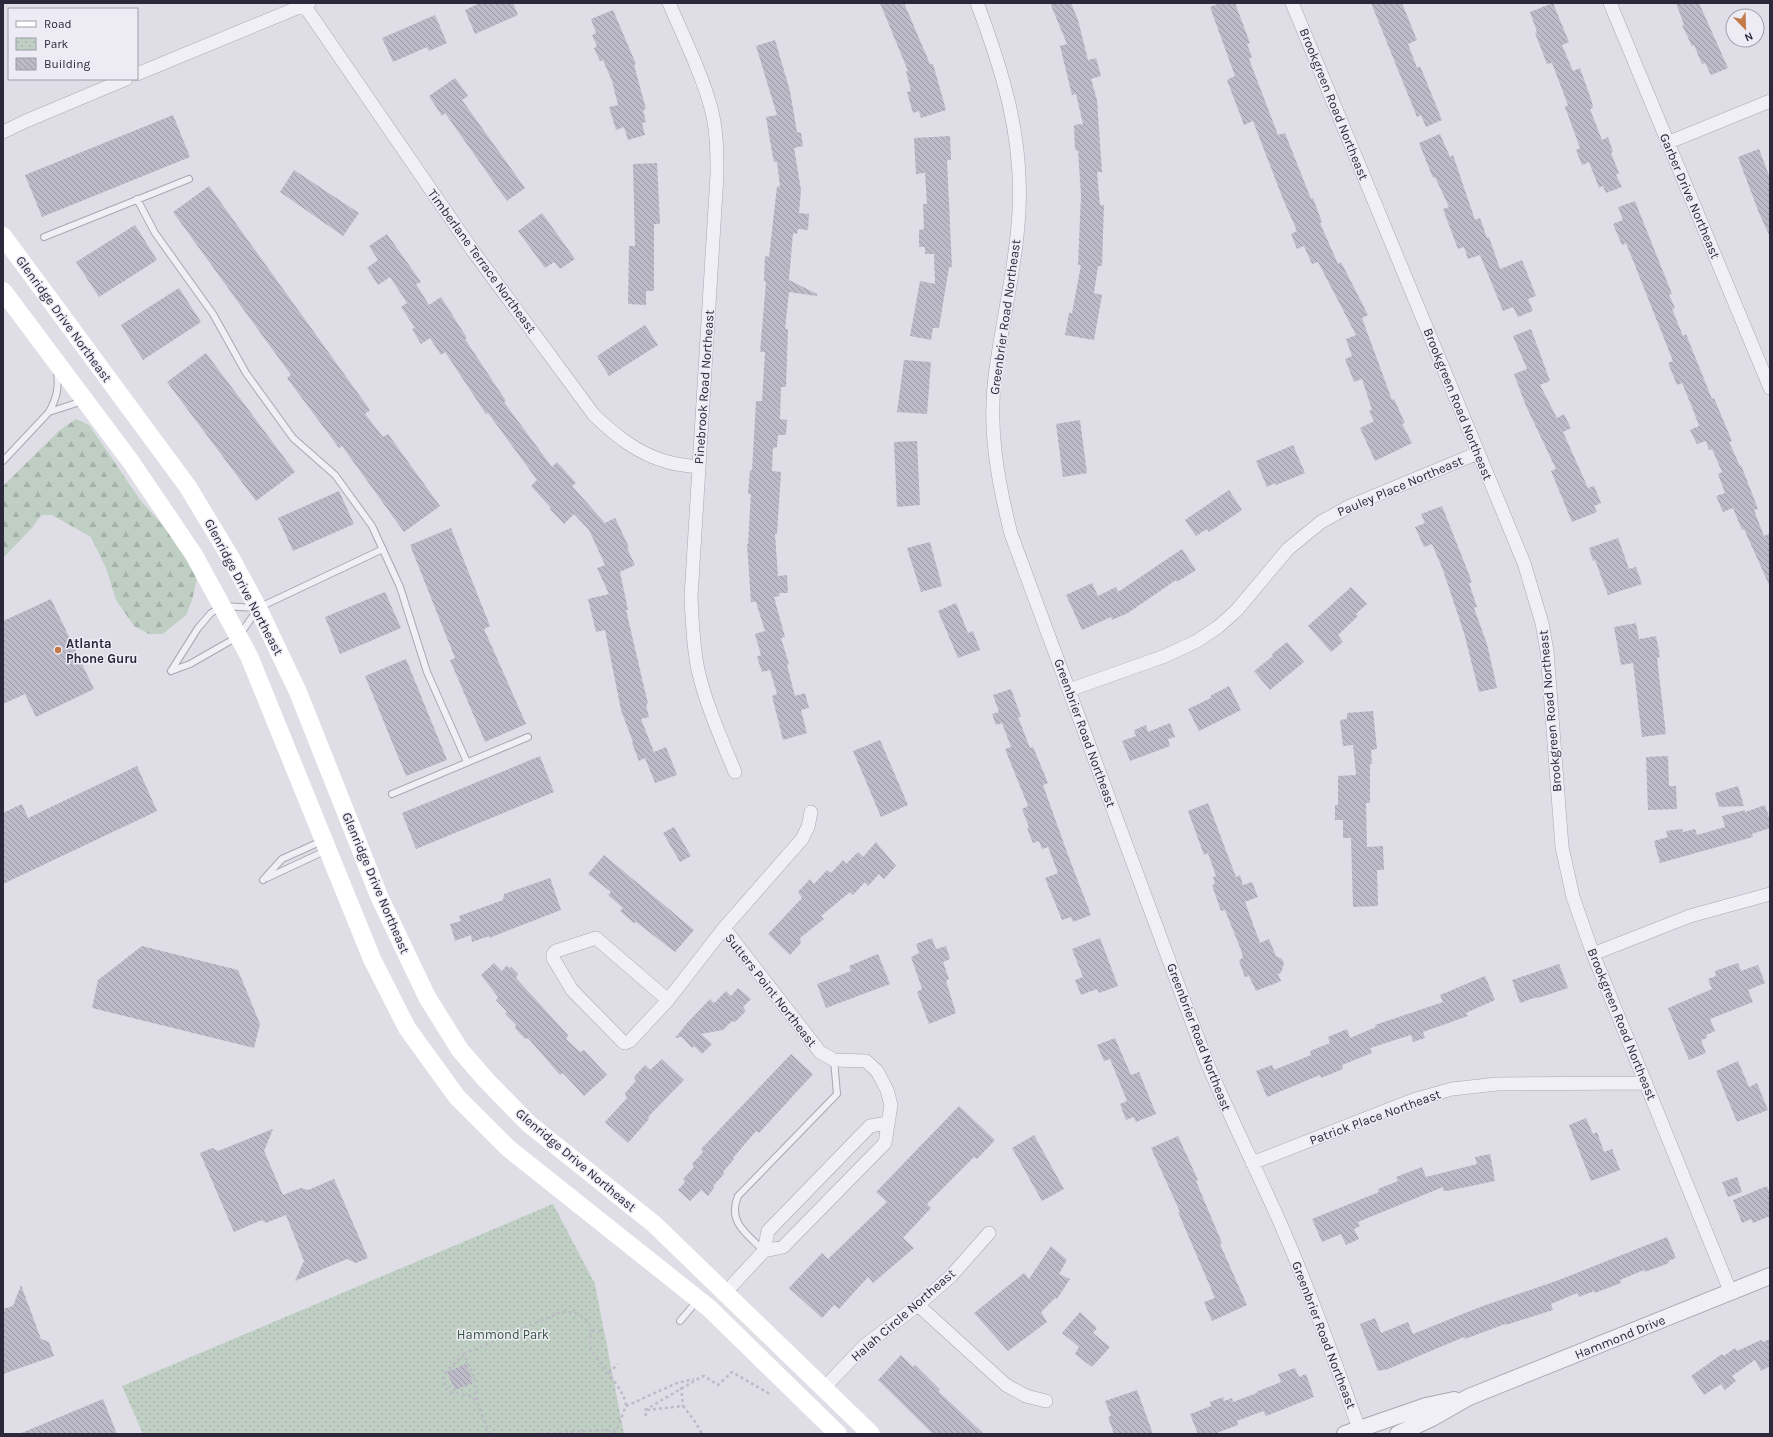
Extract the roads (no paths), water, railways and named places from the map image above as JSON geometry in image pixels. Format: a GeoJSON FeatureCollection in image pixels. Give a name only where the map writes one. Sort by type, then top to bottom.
{"type":"FeatureCollection","features":[{"type":"Feature","properties":{"kind":"main road","name":"Glenridge Drive Northeast"},"geometry":{"type":"LineString","coordinates":[[3,236],[188,486],[212,525],[258,608],[298,692],[379,896],[427,997],[460,1050],[486,1081],[529,1124],[654,1224],[871,1434]]}},
{"type":"Feature","properties":{"kind":"main road","name":"Glenridge Drive Northeast"},"geometry":{"type":"LineString","coordinates":[[3,290],[131,462],[194,555],[223,606],[249,656],[372,959],[407,1028],[457,1097],[508,1148],[698,1299],[838,1434]]}},
{"type":"Feature","properties":{"kind":"street","name":"Pinebrook Road Northeast"},"geometry":{"type":"LineString","coordinates":[[669,3],[703,85],[711,109],[716,135],[717,175],[691,596],[693,638],[698,670],[706,701],[735,772]]}},
{"type":"Feature","properties":{"kind":"street","name":"Greenbrier Road Northeast"},"geometry":{"type":"LineString","coordinates":[[977,3],[995,51],[1010,103],[1018,157],[1019,210],[1015,254],[995,376],[993,416],[995,456],[1001,495],[1012,534],[1206,1060],[1227,1110],[1284,1232],[1309,1293],[1355,1432]]}},
{"type":"Feature","properties":{"kind":"street","name":"Brookgreen Road Northeast"},"geometry":{"type":"LineString","coordinates":[[1292,3],[1524,562],[1542,623],[1547,651],[1562,847],[1573,897],[1593,954],[1731,1293]]}},
{"type":"Feature","properties":{"kind":"street","name":"Garber Drive Northeast"},"geometry":{"type":"LineString","coordinates":[[1610,3],[1770,388]]}},
{"type":"Feature","properties":{"kind":"street","name":"Timberlane Terrace Northeast"},"geometry":{"type":"LineString","coordinates":[[306,4],[473,251],[594,416],[615,435],[641,452],[668,462],[699,467]]}},
{"type":"Feature","properties":{"kind":"street"},"geometry":{"type":"LineString","coordinates":[[138,74],[306,4]]}},
{"type":"Feature","properties":{"kind":"street"},"geometry":{"type":"LineString","coordinates":[[3,132],[124,80]]}},
{"type":"Feature","properties":{"kind":"street"},"geometry":{"type":"LineString","coordinates":[[1667,142],[1770,101]]}},
{"type":"Feature","properties":{"kind":"street","name":"Pauley Place Northeast"},"geometry":{"type":"LineString","coordinates":[[1069,690],[1165,656],[1197,640],[1218,627],[1236,611],[1288,549],[1321,522],[1350,506],[1478,453]]}},
{"type":"Feature","properties":{"kind":"street"},"geometry":{"type":"LineString","coordinates":[[668,1000],[596,938],[556,951],[553,954],[553,958],[572,990],[622,1041],[625,1043],[630,1041],[668,1000],[724,928],[802,839],[808,827],[811,812]]}},
{"type":"Feature","properties":{"kind":"street"},"geometry":{"type":"LineString","coordinates":[[1593,954],[1690,916],[1770,894]]}},
{"type":"Feature","properties":{"kind":"street","name":"Sutters Point Northeast"},"geometry":{"type":"LineString","coordinates":[[724,928],[820,1052],[834,1060]]}},
{"type":"Feature","properties":{"kind":"street"},"geometry":{"type":"LineString","coordinates":[[764,1251],[783,1247],[885,1143],[891,1105],[887,1090],[878,1071],[866,1061],[834,1060]]}},
{"type":"Feature","properties":{"kind":"street","name":"Patrick Place Northeast"},"geometry":{"type":"LineString","coordinates":[[1252,1163],[1413,1100],[1452,1089],[1497,1084],[1646,1083]]}},
{"type":"Feature","properties":{"kind":"street"},"geometry":{"type":"LineString","coordinates":[[725,1293],[764,1251],[768,1231],[870,1126],[888,1123]]}},
{"type":"Feature","properties":{"kind":"street","name":"Halah Circle Northeast"},"geometry":{"type":"LineString","coordinates":[[824,1388],[864,1346],[918,1305],[951,1276],[989,1233]]}},
{"type":"Feature","properties":{"kind":"street","name":"Hammond Drive"},"geometry":{"type":"LineString","coordinates":[[1398,1434],[1432,1418],[1469,1397],[1731,1293],[1770,1276]]}},
{"type":"Feature","properties":{"kind":"street"},"geometry":{"type":"LineString","coordinates":[[918,1305],[1006,1385],[1026,1396],[1046,1401]]}},
{"type":"Feature","properties":{"kind":"street","name":"Hammond Drive"},"geometry":{"type":"LineString","coordinates":[[1355,1432],[1426,1406],[1469,1397]]}},
{"type":"Feature","properties":{"kind":"lane"},"geometry":{"type":"LineString","coordinates":[[44,237],[189,179]]}},
{"type":"Feature","properties":{"kind":"lane"},"geometry":{"type":"LineString","coordinates":[[137,199],[155,233],[213,314],[246,373],[294,438],[336,475],[372,526],[400,587],[427,672],[467,762]]}},
{"type":"Feature","properties":{"kind":"lane"},"geometry":{"type":"LineString","coordinates":[[3,461],[49,412],[55,401],[58,385],[55,360]]}},
{"type":"Feature","properties":{"kind":"lane"},"geometry":{"type":"LineString","coordinates":[[49,412],[85,401]]}},
{"type":"Feature","properties":{"kind":"lane"},"geometry":{"type":"LineString","coordinates":[[258,608],[239,636],[190,664],[171,671],[198,628],[211,613],[223,606],[258,608],[383,549]]}},
{"type":"Feature","properties":{"kind":"lane"},"geometry":{"type":"LineString","coordinates":[[392,794],[528,737]]}},
{"type":"Feature","properties":{"kind":"lane"},"geometry":{"type":"LineString","coordinates":[[326,845],[263,880],[282,859],[326,845]]}},
{"type":"Feature","properties":{"kind":"lane"},"geometry":{"type":"LineString","coordinates":[[764,1251],[739,1226],[735,1215],[734,1206],[738,1196],[836,1094],[834,1060]]}},
{"type":"Feature","properties":{"kind":"lane"},"geometry":{"type":"LineString","coordinates":[[680,1321],[698,1299]]}},
{"type":"Feature","properties":{"kind":"place","name":"Atlanta Phone Guru"},"geometry":{"type":"Point","coordinates":[58,650]}},
{"type":"Feature","properties":{"kind":"park label","name":"Hammond Park"},"geometry":{"type":"Point","coordinates":[503,1334]}}]}
